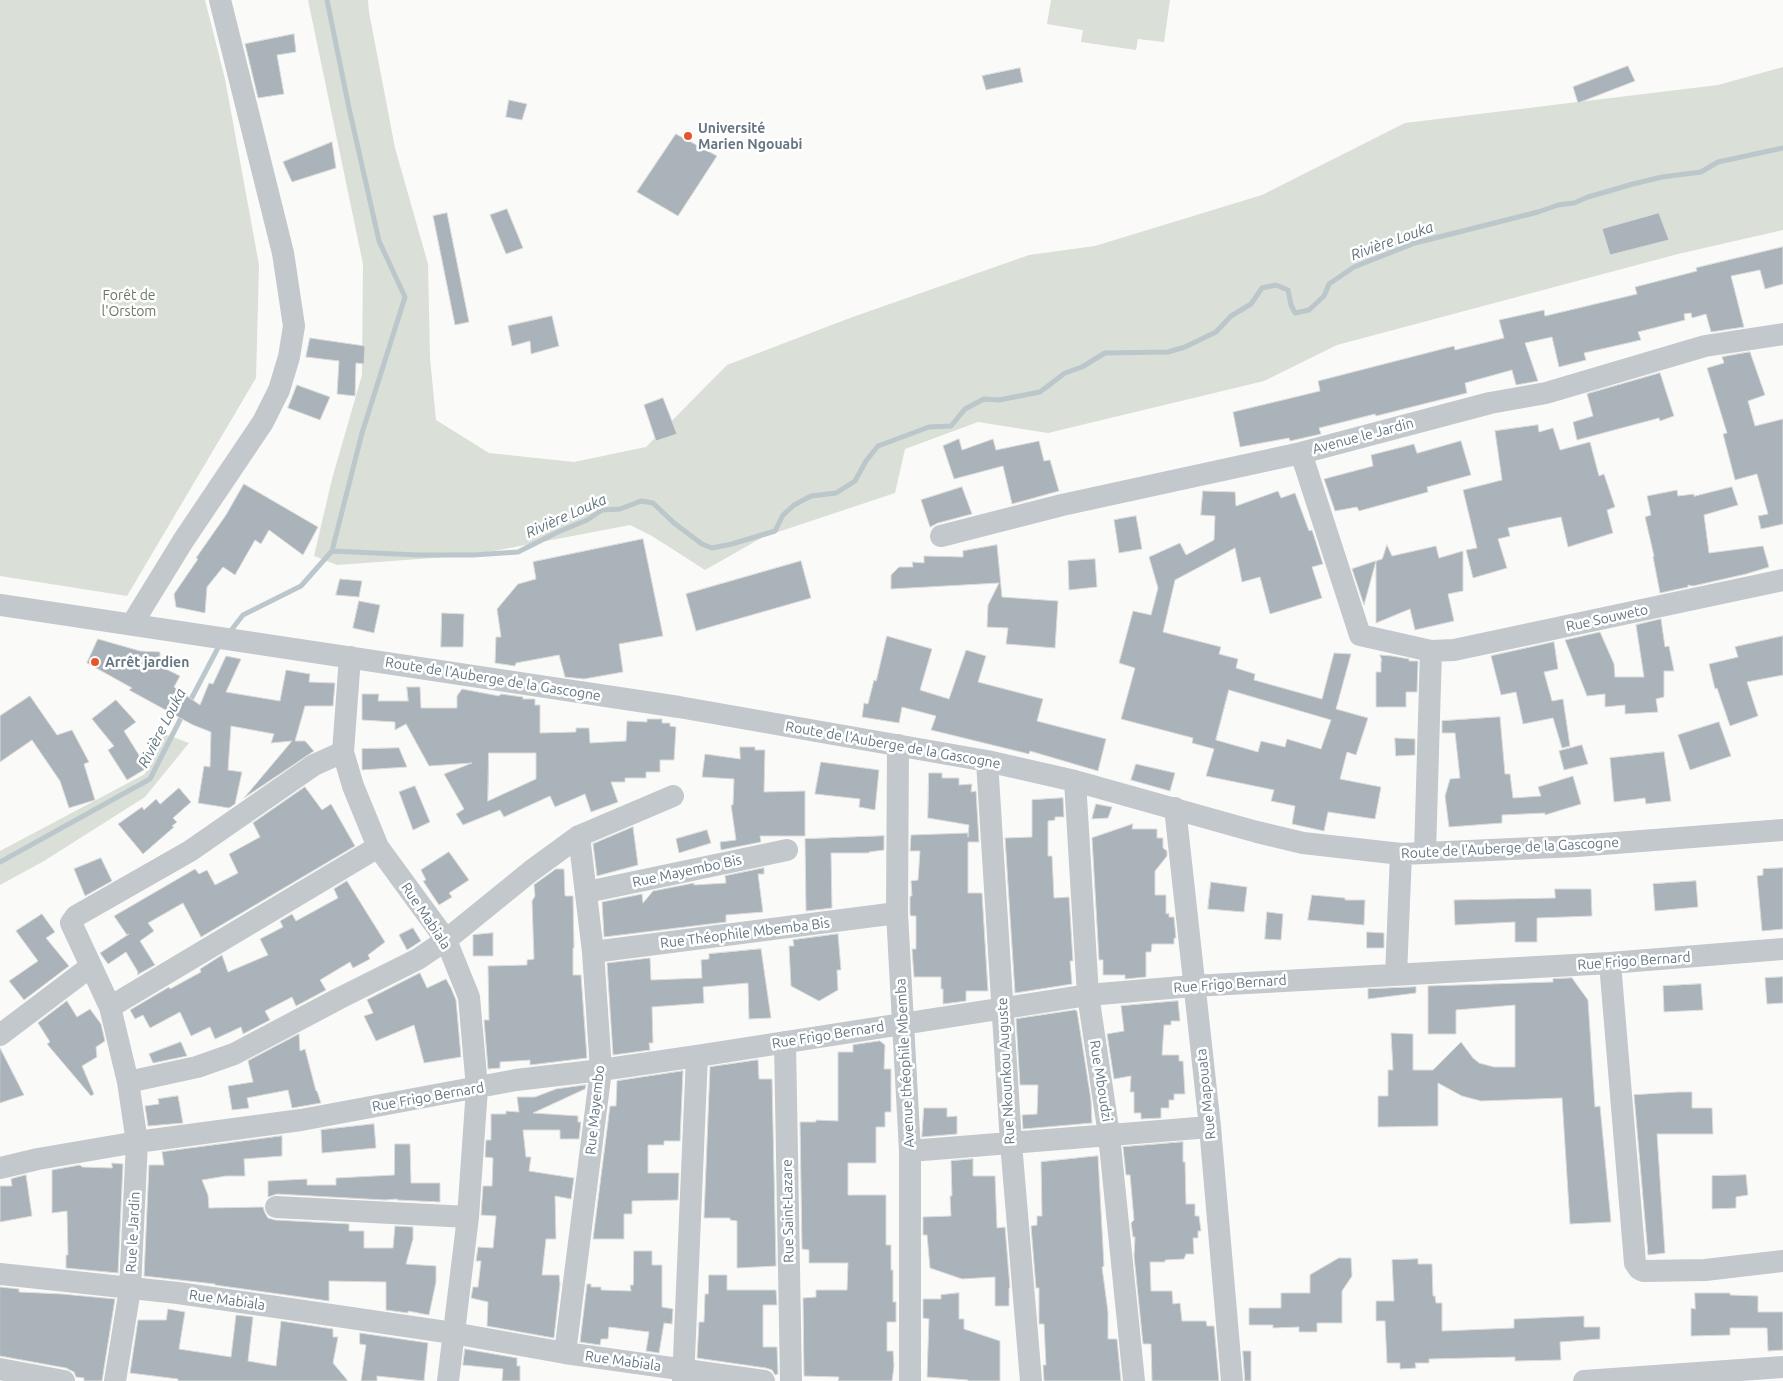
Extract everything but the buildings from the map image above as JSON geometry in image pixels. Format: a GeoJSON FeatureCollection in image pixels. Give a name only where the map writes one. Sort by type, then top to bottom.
{"type":"FeatureCollection","features":[{"type":"Feature","properties":{"kind":"street"},"geometry":{"type":"LineString","coordinates":[[132,624],[183,541],[263,422],[279,390],[290,356],[294,326],[284,252],[220,0]]}},
{"type":"Feature","properties":{"kind":"street","name":"Avenue le Jardin"},"geometry":{"type":"LineString","coordinates":[[941,536],[1062,505],[1302,453],[1490,403],[1546,392],[1705,346],[1783,334]]}},
{"type":"Feature","properties":{"kind":"street","name":"Rue Souweto"},"geometry":{"type":"LineString","coordinates":[[1302,453],[1360,635],[1431,651],[1454,650],[1496,643],[1783,580]]}},
{"type":"Feature","properties":{"kind":"street","name":"Route de l'Auberge de la Gascogne"},"geometry":{"type":"LineString","coordinates":[[0,605],[679,707],[987,761],[1075,781],[1303,843],[1401,854],[1577,846],[1783,830]]}},
{"type":"Feature","properties":{"kind":"street"},"geometry":{"type":"LineString","coordinates":[[1425,853],[1431,651]]}},
{"type":"Feature","properties":{"kind":"street","name":"Rue Mabiala"},"geometry":{"type":"LineString","coordinates":[[350,657],[344,752],[354,786],[378,847],[446,940],[469,997],[477,1088],[468,1217],[448,1381]]}},
{"type":"Feature","properties":{"kind":"street","name":"Avenue théophile Mbemba"},"geometry":{"type":"LineString","coordinates":[[898,745],[897,913],[910,1151],[910,1381]]}},
{"type":"Feature","properties":{"kind":"street","name":"Rue le Jardin"},"geometry":{"type":"LineString","coordinates":[[115,1381],[130,1289],[137,1142],[128,1082],[110,1007],[71,923],[73,918],[190,851],[314,765],[344,752]]}},
{"type":"Feature","properties":{"kind":"street","name":"Rue Nkounkou Auguste"},"geometry":{"type":"LineString","coordinates":[[987,761],[1010,1143],[1031,1381]]}},
{"type":"Feature","properties":{"kind":"street","name":"Rue Mboudzi"},"geometry":{"type":"LineString","coordinates":[[1075,781],[1088,995],[1109,1134],[1134,1381]]}},
{"type":"Feature","properties":{"kind":"street"},"geometry":{"type":"LineString","coordinates":[[128,1082],[197,1067],[234,1054],[418,959],[446,940],[531,871],[579,836],[673,796]]}},
{"type":"Feature","properties":{"kind":"street","name":"Rue Mapouata"},"geometry":{"type":"LineString","coordinates":[[1175,808],[1193,986],[1210,1127],[1232,1381]]}},
{"type":"Feature","properties":{"kind":"street","name":"Rue Mayembo"},"geometry":{"type":"LineString","coordinates":[[565,1353],[601,1070],[593,952],[579,836]]}},
{"type":"Feature","properties":{"kind":"street"},"geometry":{"type":"LineString","coordinates":[[110,1007],[378,847]]}},
{"type":"Feature","properties":{"kind":"street","name":"Rue Mayembo Bis"},"geometry":{"type":"LineString","coordinates":[[587,892],[787,850]]}},
{"type":"Feature","properties":{"kind":"street"},"geometry":{"type":"LineString","coordinates":[[1396,975],[1401,854]]}},
{"type":"Feature","properties":{"kind":"street","name":"Rue Théophile Mbemba Bis"},"geometry":{"type":"LineString","coordinates":[[593,952],[897,913]]}},
{"type":"Feature","properties":{"kind":"street","name":"Rue Frigo Bernard"},"geometry":{"type":"LineString","coordinates":[[0,1168],[38,1159],[137,1142],[301,1120],[516,1080],[698,1056],[1088,995],[1193,986],[1610,963],[1783,949]]}},
{"type":"Feature","properties":{"kind":"street"},"geometry":{"type":"LineString","coordinates":[[1610,963],[1635,1262],[1639,1269],[1644,1271],[1705,1270],[1783,1261]]}},
{"type":"Feature","properties":{"kind":"street"},"geometry":{"type":"LineString","coordinates":[[0,1036],[90,967]]}},
{"type":"Feature","properties":{"kind":"street","name":"Rue Saint-Lazare"},"geometry":{"type":"LineString","coordinates":[[785,1042],[791,1381]]}},
{"type":"Feature","properties":{"kind":"street"},"geometry":{"type":"LineString","coordinates":[[683,1375],[698,1056]]}},
{"type":"Feature","properties":{"kind":"street"},"geometry":{"type":"LineString","coordinates":[[910,1151],[1210,1127]]}},
{"type":"Feature","properties":{"kind":"street"},"geometry":{"type":"LineString","coordinates":[[276,1207],[468,1217]]}},
{"type":"Feature","properties":{"kind":"street","name":"Rue Mabiala"},"geometry":{"type":"LineString","coordinates":[[0,1274],[178,1293],[453,1333],[683,1375],[764,1381]]}},
{"type":"Feature","properties":{"kind":"street"},"geometry":{"type":"LineString","coordinates":[[1584,1381],[1783,1367]]}},
{"type":"Feature","properties":{"kind":"street"},"geometry":{"type":"LineString","coordinates":[[0,1369],[64,1381]]}},
{"type":"Feature","properties":{"kind":"green space","name":"Forêt de l'Orstom"},"geometry":{"type":"Polygon","coordinates":[[[0,0],[205,0],[225,79],[259,265],[256,378],[127,596],[0,576],[0,0]]]}},
{"type":"Feature","properties":{"kind":"green space"},"geometry":{"type":"Polygon","coordinates":[[[308,0],[368,0],[395,148],[428,264],[430,358],[436,420],[489,453],[574,462],[646,447],[727,365],[850,318],[1029,255],[1095,246],[1262,195],[1405,123],[1718,85],[1783,67],[1783,230],[1678,254],[1337,345],[1264,381],[1048,433],[978,422],[905,449],[895,493],[763,537],[705,570],[652,536],[630,525],[473,555],[337,565],[314,556],[332,479],[362,375],[363,264],[308,0]]]}},
{"type":"Feature","properties":{"kind":"green space"},"geometry":{"type":"Polygon","coordinates":[[[1051,0],[1170,0],[1164,42],[1138,39],[1136,50],[1081,42],[1083,30],[1047,24],[1051,0]]]}},
{"type":"Feature","properties":{"kind":"green space"},"geometry":{"type":"Polygon","coordinates":[[[162,733],[189,743],[145,797],[44,861],[0,885],[0,851],[145,774],[162,733]]]}},
{"type":"Feature","properties":{"kind":"waterway"},"geometry":{"type":"LineString","coordinates":[[327,0],[379,241],[405,297],[362,433],[332,551]]}},
{"type":"Feature","properties":{"kind":"waterway","name":"Rivière Louka"},"geometry":{"type":"LineString","coordinates":[[229,633],[243,615],[301,586],[332,551],[417,555],[473,555],[518,552],[587,520],[602,510],[620,509],[641,501],[653,503],[674,523],[702,544],[712,548],[775,531],[783,515],[794,505],[811,496],[836,493],[855,481],[866,461],[878,446],[929,427],[951,426],[965,409],[984,399],[999,400],[1040,392],[1065,373],[1082,367],[1105,353],[1168,352],[1185,347],[1216,332],[1231,316],[1251,304],[1262,288],[1276,285],[1288,290],[1295,313],[1309,310],[1324,296],[1329,284],[1354,267],[1415,243],[1538,212],[1558,205],[1574,203],[1633,184],[1662,177],[1701,172],[1718,162],[1783,148]]}},
{"type":"Feature","properties":{"kind":"waterway","name":"Rivière Louka"},"geometry":{"type":"LineString","coordinates":[[188,705],[220,644]]}},
{"type":"Feature","properties":{"kind":"waterway","name":"Rivière Louka"},"geometry":{"type":"LineString","coordinates":[[0,862],[150,779],[184,712]]}},
{"type":"Feature","properties":{"kind":"place","name":"Université Marien Ngouabi"},"geometry":{"type":"Point","coordinates":[688,136]}},
{"type":"Feature","properties":{"kind":"place","name":"Arrêt jardien"},"geometry":{"type":"Point","coordinates":[95,662]}}]}
